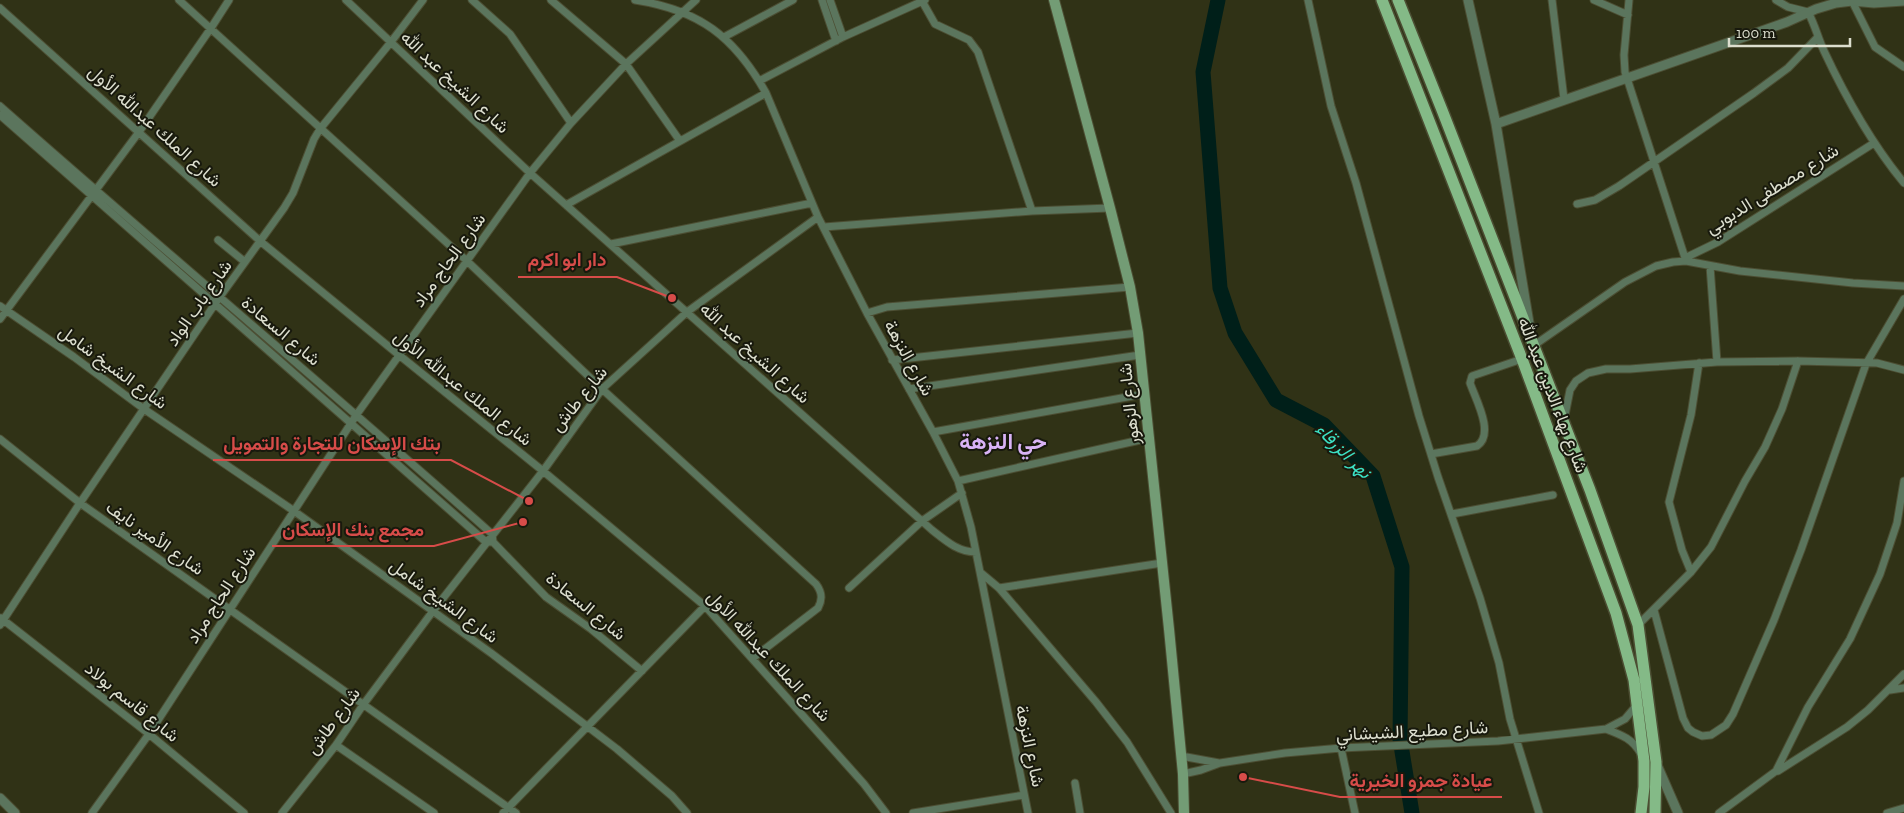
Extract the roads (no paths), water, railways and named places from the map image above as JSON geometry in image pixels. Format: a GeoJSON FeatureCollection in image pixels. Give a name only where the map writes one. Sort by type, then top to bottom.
{"type":"FeatureCollection","features":[{"type":"Feature","properties":{"kind":"main road","name":"شارع الزهور"},"geometry":{"type":"LineString","coordinates":[[1054,0],[1130,287],[1138,333],[1183,774],[1184,813]]}},
{"type":"Feature","properties":{"kind":"main road","name":"شارع بهاء الدين عبد الله"},"geometry":{"type":"LineString","coordinates":[[1382,0],[1594,549],[1628,652],[1634,680],[1636,706],[1650,762],[1644,787],[1641,813]]}},
{"type":"Feature","properties":{"kind":"main road","name":"شارع بهاء الدين عبد الله"},"geometry":{"type":"LineString","coordinates":[[1398,0],[1446,118],[1563,422],[1638,624],[1655,813]]}},
{"type":"Feature","properties":{"kind":"main road"},"geometry":{"type":"LineString","coordinates":[[1594,549],[1610,545]]}},
{"type":"Feature","properties":{"kind":"street"},"geometry":{"type":"LineString","coordinates":[[179,0],[467,261],[819,587],[822,598],[818,608],[753,658]]}},
{"type":"Feature","properties":{"kind":"street"},"geometry":{"type":"LineString","coordinates":[[0,319],[139,132],[229,0]]}},
{"type":"Feature","properties":{"kind":"street","name":"شارع الشيخ عبد الله"},"geometry":{"type":"LineString","coordinates":[[346,0],[530,173],[922,521],[955,547],[976,552]]}},
{"type":"Feature","properties":{"kind":"street","name":"شارع باب الواد"},"geometry":{"type":"LineString","coordinates":[[1,620],[217,301],[293,193],[314,139],[320,129],[423,0]]}},
{"type":"Feature","properties":{"kind":"street"},"geometry":{"type":"LineString","coordinates":[[472,0],[510,34],[571,123]]}},
{"type":"Feature","properties":{"kind":"street"},"geometry":{"type":"LineString","coordinates":[[551,0],[626,64],[680,141]]}},
{"type":"Feature","properties":{"kind":"street","name":"شارع النزهة"},"geometry":{"type":"LineString","coordinates":[[635,0],[684,12],[705,23],[724,37],[743,58],[759,81],[766,93],[818,217],[867,314],[934,432],[958,481],[981,573],[1028,813]]}},
{"type":"Feature","properties":{"kind":"street","name":"شارع الحاج مراد"},"geometry":{"type":"LineString","coordinates":[[92,813],[149,734],[357,414],[530,173],[571,123],[626,64],[696,0]]}},
{"type":"Feature","properties":{"kind":"street"},"geometry":{"type":"LineString","coordinates":[[724,37],[793,0]]}},
{"type":"Feature","properties":{"kind":"street"},"geometry":{"type":"LineString","coordinates":[[822,0],[836,41]]}},
{"type":"Feature","properties":{"kind":"street"},"geometry":{"type":"LineString","coordinates":[[830,0],[843,37]]}},
{"type":"Feature","properties":{"kind":"street"},"geometry":{"type":"LineString","coordinates":[[759,81],[843,37],[923,0],[935,24],[969,40],[978,52],[1032,211]]}},
{"type":"Feature","properties":{"kind":"street"},"geometry":{"type":"LineString","coordinates":[[1308,0],[1331,106],[1356,183],[1405,366],[1480,598],[1499,663],[1504,694],[1539,813]]}},
{"type":"Feature","properties":{"kind":"street"},"geometry":{"type":"LineString","coordinates":[[1468,0],[1496,124],[1532,343],[1573,320],[1625,282],[1656,266],[1685,259],[1710,266],[1756,273],[1904,286]]}},
{"type":"Feature","properties":{"kind":"street"},"geometry":{"type":"LineString","coordinates":[[1552,0],[1564,99]]}},
{"type":"Feature","properties":{"kind":"street"},"geometry":{"type":"LineString","coordinates":[[1594,0],[1628,15]]}},
{"type":"Feature","properties":{"kind":"street"},"geometry":{"type":"LineString","coordinates":[[1629,0],[1624,55],[1627,77],[1685,259]]}},
{"type":"Feature","properties":{"kind":"street"},"geometry":{"type":"LineString","coordinates":[[1776,0],[1788,7],[1808,12],[1815,26],[1817,38],[1844,94],[1885,160],[1904,183]]}},
{"type":"Feature","properties":{"kind":"street"},"geometry":{"type":"LineString","coordinates":[[1852,1],[1876,47],[1904,67]]}},
{"type":"Feature","properties":{"kind":"street"},"geometry":{"type":"LineString","coordinates":[[1496,124],[1732,41],[1836,2],[1874,3],[1904,1]]}},
{"type":"Feature","properties":{"kind":"street","name":"شارع الملك عبدالله الأول"},"geometry":{"type":"LineString","coordinates":[[0,8],[260,241],[705,606],[864,784],[886,813]]}},
{"type":"Feature","properties":{"kind":"street"},"geometry":{"type":"LineString","coordinates":[[1577,204],[1595,200],[1606,194],[1773,79],[1796,60],[1817,38]]}},
{"type":"Feature","properties":{"kind":"street"},"geometry":{"type":"LineString","coordinates":[[566,204],[766,93]]}},
{"type":"Feature","properties":{"kind":"street","name":"شارع السعادة"},"geometry":{"type":"LineString","coordinates":[[0,106],[93,193]]}},
{"type":"Feature","properties":{"kind":"street","name":"شارع السعادة"},"geometry":{"type":"LineString","coordinates":[[0,115],[93,193],[352,422],[490,539]]}},
{"type":"Feature","properties":{"kind":"street","name":"شارع مصطفى الدبوبي"},"geometry":{"type":"LineString","coordinates":[[1685,259],[1718,242],[1874,142]]}},
{"type":"Feature","properties":{"kind":"street"},"geometry":{"type":"LineString","coordinates":[[611,244],[812,203]]}},
{"type":"Feature","properties":{"kind":"street"},"geometry":{"type":"LineString","coordinates":[[824,227],[1032,211],[1110,208]]}},
{"type":"Feature","properties":{"kind":"street","name":"شارع طاش"},"geometry":{"type":"LineString","coordinates":[[282,813],[336,745],[363,705],[433,611],[542,471],[602,388],[687,312],[818,217]]}},
{"type":"Feature","properties":{"kind":"street"},"geometry":{"type":"LineString","coordinates":[[218,240],[245,262]]}},
{"type":"Feature","properties":{"kind":"street"},"geometry":{"type":"LineString","coordinates":[[1710,266],[1716,362]]}},
{"type":"Feature","properties":{"kind":"street"},"geometry":{"type":"LineString","coordinates":[[867,314],[887,307],[1130,287]]}},
{"type":"Feature","properties":{"kind":"street"},"geometry":{"type":"LineString","coordinates":[[1654,610],[1683,718],[1688,728],[1693,732],[1702,736],[1711,735],[1726,725],[1733,714],[1774,620],[1819,502],[1866,364],[1904,299]]}},
{"type":"Feature","properties":{"kind":"street","name":"شارع السعادة"},"geometry":{"type":"LineString","coordinates":[[217,301],[357,414],[490,539],[546,597],[591,629],[642,671]]}},
{"type":"Feature","properties":{"kind":"street","name":"شارع الشيخ شامل"},"geometry":{"type":"LineString","coordinates":[[0,306],[74,357],[144,409],[294,511],[433,611],[588,726],[649,775],[687,813]]}},
{"type":"Feature","properties":{"kind":"street"},"geometry":{"type":"LineString","coordinates":[[892,360],[1138,333]]}},
{"type":"Feature","properties":{"kind":"street"},"geometry":{"type":"LineString","coordinates":[[908,389],[1140,355]]}},
{"type":"Feature","properties":{"kind":"street"},"geometry":{"type":"LineString","coordinates":[[1432,454],[1480,444],[1485,436],[1486,428],[1470,383],[1472,376],[1522,359]]}},
{"type":"Feature","properties":{"kind":"street"},"geometry":{"type":"LineString","coordinates":[[1638,624],[1691,572],[1711,547],[1765,447],[1798,361]]}},
{"type":"Feature","properties":{"kind":"street"},"geometry":{"type":"LineString","coordinates":[[1563,422],[1572,385],[1581,376],[1606,369],[1636,369],[1716,362],[1798,361],[1877,363],[1904,370]]}},
{"type":"Feature","properties":{"kind":"street"},"geometry":{"type":"LineString","coordinates":[[1691,572],[1682,550],[1669,502],[1691,415],[1699,363]]}},
{"type":"Feature","properties":{"kind":"street"},"geometry":{"type":"LineString","coordinates":[[934,432],[1144,394]]}},
{"type":"Feature","properties":{"kind":"street"},"geometry":{"type":"LineString","coordinates":[[958,481],[1149,438]]}},
{"type":"Feature","properties":{"kind":"street","name":"شارع الأمير نايف"},"geometry":{"type":"LineString","coordinates":[[0,439],[80,503],[363,705],[506,810],[516,813]]}},
{"type":"Feature","properties":{"kind":"street"},"geometry":{"type":"LineString","coordinates":[[1776,771],[1808,707],[1850,639],[1880,574],[1898,523],[1904,481]]}},
{"type":"Feature","properties":{"kind":"street"},"geometry":{"type":"LineString","coordinates":[[850,588],[922,521],[962,493]]}},
{"type":"Feature","properties":{"kind":"street"},"geometry":{"type":"LineString","coordinates":[[1452,514],[1553,495]]}},
{"type":"Feature","properties":{"kind":"street"},"geometry":{"type":"LineString","coordinates":[[999,588],[1162,563]]}},
{"type":"Feature","properties":{"kind":"street"},"geometry":{"type":"LineString","coordinates":[[981,573],[999,588],[1096,702],[1127,742],[1171,813]]}},
{"type":"Feature","properties":{"kind":"street"},"geometry":{"type":"LineString","coordinates":[[506,810],[705,606]]}},
{"type":"Feature","properties":{"kind":"street","name":"شارع قاسم بولاد"},"geometry":{"type":"LineString","coordinates":[[1,620],[149,734],[244,813]]}},
{"type":"Feature","properties":{"kind":"street"},"geometry":{"type":"LineString","coordinates":[[1719,813],[1776,771],[1834,737],[1868,710],[1904,674]]}},
{"type":"Feature","properties":{"kind":"street"},"geometry":{"type":"LineString","coordinates":[[1890,690],[1904,688]]}},
{"type":"Feature","properties":{"kind":"street","name":"شارع مطيع الشيشاني"},"geometry":{"type":"LineString","coordinates":[[1183,774],[1220,763],[1285,753],[1342,748],[1517,740],[1606,730],[1625,719],[1636,706]]}},
{"type":"Feature","properties":{"kind":"street","name":"شارع مطيع الشيشاني"},"geometry":{"type":"LineString","coordinates":[[1606,730],[1629,738],[1650,762]]}},
{"type":"Feature","properties":{"kind":"street"},"geometry":{"type":"LineString","coordinates":[[336,745],[434,813]]}},
{"type":"Feature","properties":{"kind":"street"},"geometry":{"type":"LineString","coordinates":[[1342,748],[1355,813]]}},
{"type":"Feature","properties":{"kind":"street","name":"شارع مطيع الشيشاني"},"geometry":{"type":"LineString","coordinates":[[1181,756],[1220,763]]}},
{"type":"Feature","properties":{"kind":"street"},"geometry":{"type":"LineString","coordinates":[[1650,762],[1678,813]]}},
{"type":"Feature","properties":{"kind":"street"},"geometry":{"type":"LineString","coordinates":[[1075,783],[1080,813]]}},
{"type":"Feature","properties":{"kind":"street"},"geometry":{"type":"LineString","coordinates":[[913,813],[959,810],[1024,795]]}},
{"type":"Feature","properties":{"kind":"street"},"geometry":{"type":"LineString","coordinates":[[0,798],[10,811]]}},
{"type":"Feature","properties":{"kind":"street"},"geometry":{"type":"LineString","coordinates":[[1886,813],[1904,808]]}},
{"type":"Feature","properties":{"kind":"waterway","name":"نهر الزرقاء"},"geometry":{"type":"LineString","coordinates":[[1218,0],[1203,72],[1220,288],[1235,333],[1276,400],[1324,425],[1373,476],[1402,567],[1400,739],[1412,813]]}},
{"type":"Feature","properties":{"kind":"place","name":"دار ابو اكرم"},"geometry":{"type":"Point","coordinates":[672,298]}},
{"type":"Feature","properties":{"kind":"place","name":"بتك الإسكان للتجارة والتمويل"},"geometry":{"type":"Point","coordinates":[529,501]}},
{"type":"Feature","properties":{"kind":"place","name":"مجمع بنك الإسكان"},"geometry":{"type":"Point","coordinates":[523,522]}},
{"type":"Feature","properties":{"kind":"place","name":"عيادة جمزو الخيرية"},"geometry":{"type":"Point","coordinates":[1243,777]}},
{"type":"Feature","properties":{"kind":"district","name":"حي النزهة"},"geometry":{"type":"Point","coordinates":[1003,441]}}]}
